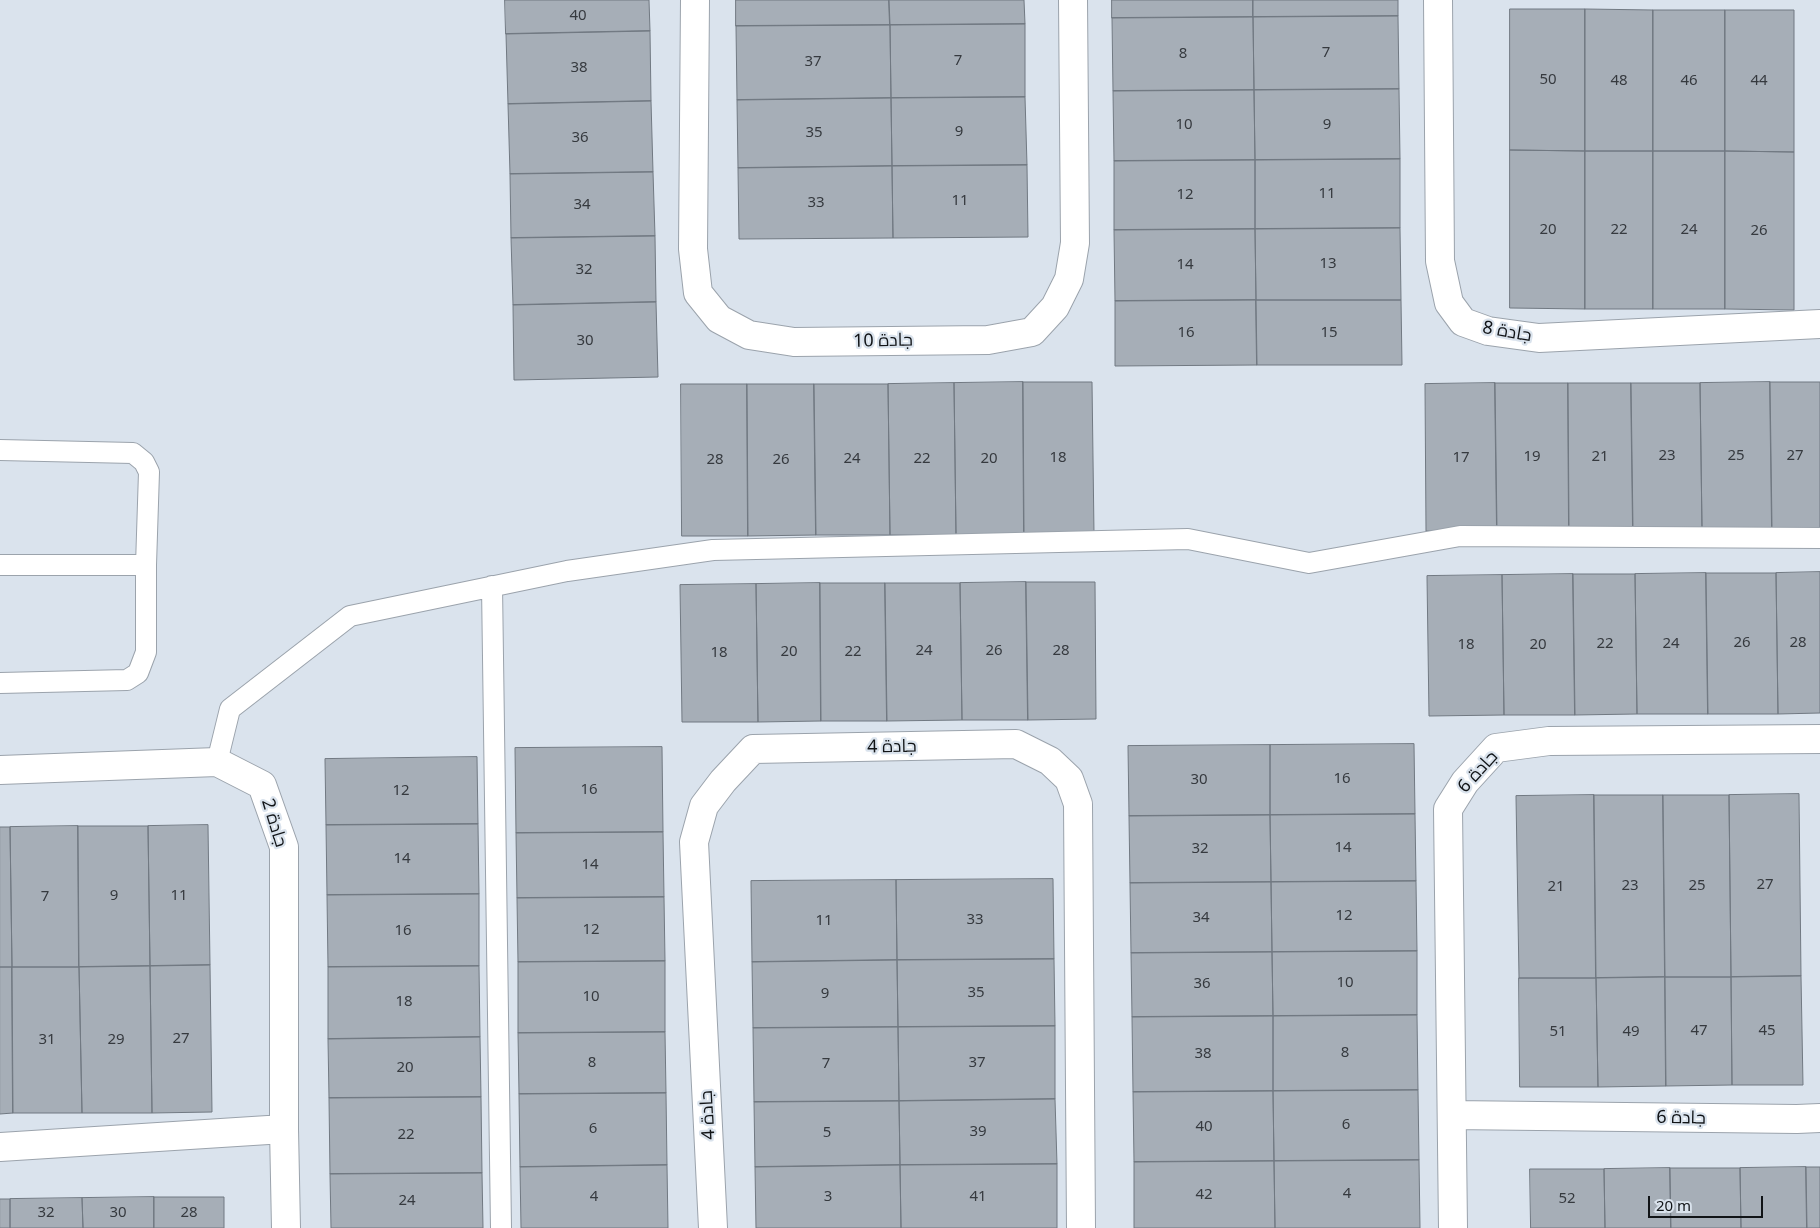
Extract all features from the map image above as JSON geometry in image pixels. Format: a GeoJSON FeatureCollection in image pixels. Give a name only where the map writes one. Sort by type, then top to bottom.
{"type":"FeatureCollection","features":[{"type":"Feature","properties":{"kind":"street","name":"جادة 10"},"geometry":{"type":"LineString","coordinates":[[695,0],[693,249],[698,293],[719,318],[749,335],[794,342],[988,340],[1032,332],[1056,307],[1069,279],[1075,243],[1073,0]]}},
{"type":"Feature","properties":{"kind":"street","name":"جادة 8"},"geometry":{"type":"LineString","coordinates":[[1438,0],[1440,261],[1449,303],[1463,322],[1488,332],[1539,338],[1820,324]]}},
{"type":"Feature","properties":{"kind":"street","name":"جادة 6"},"geometry":{"type":"LineString","coordinates":[[1453,1228],[1448,809],[1465,782],[1496,748],[1549,741],[1820,739]]}},
{"type":"Feature","properties":{"kind":"street","name":"جادة 4"},"geometry":{"type":"LineString","coordinates":[[713,1228],[694,842],[704,806],[723,781],[752,749],[1016,744],[1050,762],[1069,779],[1078,804],[1081,1228]]}},
{"type":"Feature","properties":{"kind":"street","name":"جادة 2"},"geometry":{"type":"LineString","coordinates":[[0,770],[217,762],[262,785],[284,847],[286,1228]]}},
{"type":"Feature","properties":{"kind":"street","name":"جادة 6"},"geometry":{"type":"LineString","coordinates":[[1452,1115],[1820,1118]]}},
{"type":"Feature","properties":{"kind":"street"},"geometry":{"type":"LineString","coordinates":[[0,1147],[284,1129]]}},
{"type":"Feature","properties":{"kind":"lane"},"geometry":{"type":"LineString","coordinates":[[0,450],[133,453],[144,462],[149,472],[146,652],[138,673],[127,680],[0,683]]}},
{"type":"Feature","properties":{"kind":"lane"},"geometry":{"type":"LineString","coordinates":[[217,762],[230,709],[350,616],[567,571],[713,550],[1188,539],[1309,563],[1460,536],[1820,538]]}},
{"type":"Feature","properties":{"kind":"lane"},"geometry":{"type":"LineString","coordinates":[[0,565],[146,565]]}},
{"type":"Feature","properties":{"kind":"lane"},"geometry":{"type":"LineString","coordinates":[[492,586],[502,1228]]}},
{"type":"Feature","properties":{"kind":"building"},"geometry":{"type":"Polygon","coordinates":[[[505,0],[649,0],[650,31],[506,34],[505,0]]]}},
{"type":"Feature","properties":{"kind":"building"},"geometry":{"type":"Polygon","coordinates":[[[736,0],[889,0],[890,25],[736,26],[736,0]]]}},
{"type":"Feature","properties":{"kind":"building"},"geometry":{"type":"Polygon","coordinates":[[[889,0],[1024,0],[1025,24],[890,25],[889,0]]]}},
{"type":"Feature","properties":{"kind":"building"},"geometry":{"type":"Polygon","coordinates":[[[1112,0],[1253,0],[1253,17],[1112,18],[1112,0]]]}},
{"type":"Feature","properties":{"kind":"building"},"geometry":{"type":"Polygon","coordinates":[[[1253,0],[1398,0],[1398,16],[1253,17],[1253,0]]]}},
{"type":"Feature","properties":{"kind":"building"},"geometry":{"type":"Polygon","coordinates":[[[1510,9],[1585,9],[1585,151],[1510,150],[1510,9]]]}},
{"type":"Feature","properties":{"kind":"building"},"geometry":{"type":"Polygon","coordinates":[[[1585,9],[1653,10],[1653,151],[1585,151],[1585,9]]]}},
{"type":"Feature","properties":{"kind":"building"},"geometry":{"type":"Polygon","coordinates":[[[1653,10],[1725,10],[1725,151],[1653,151],[1653,10]]]}},
{"type":"Feature","properties":{"kind":"building"},"geometry":{"type":"Polygon","coordinates":[[[1725,10],[1794,10],[1794,152],[1725,151],[1725,10]]]}},
{"type":"Feature","properties":{"kind":"building"},"geometry":{"type":"Polygon","coordinates":[[[1398,16],[1399,89],[1254,90],[1253,17],[1398,16]]]}},
{"type":"Feature","properties":{"kind":"building"},"geometry":{"type":"Polygon","coordinates":[[[1253,17],[1254,90],[1113,91],[1112,18],[1253,17]]]}},
{"type":"Feature","properties":{"kind":"building"},"geometry":{"type":"Polygon","coordinates":[[[1025,24],[1025,97],[891,98],[890,25],[1025,24]]]}},
{"type":"Feature","properties":{"kind":"building"},"geometry":{"type":"Polygon","coordinates":[[[890,25],[891,98],[737,100],[736,26],[890,25]]]}},
{"type":"Feature","properties":{"kind":"building"},"geometry":{"type":"Polygon","coordinates":[[[650,31],[651,101],[508,104],[506,34],[650,31]]]}},
{"type":"Feature","properties":{"kind":"building"},"geometry":{"type":"Polygon","coordinates":[[[1399,89],[1400,159],[1255,160],[1254,90],[1399,89]]]}},
{"type":"Feature","properties":{"kind":"building"},"geometry":{"type":"Polygon","coordinates":[[[1254,90],[1255,160],[1114,161],[1113,91],[1254,90]]]}},
{"type":"Feature","properties":{"kind":"building"},"geometry":{"type":"Polygon","coordinates":[[[1025,97],[1027,165],[892,166],[891,98],[1025,97]]]}},
{"type":"Feature","properties":{"kind":"building"},"geometry":{"type":"Polygon","coordinates":[[[891,98],[892,166],[738,168],[737,100],[891,98]]]}},
{"type":"Feature","properties":{"kind":"building"},"geometry":{"type":"Polygon","coordinates":[[[651,101],[653,172],[510,174],[508,104],[651,101]]]}},
{"type":"Feature","properties":{"kind":"building"},"geometry":{"type":"Polygon","coordinates":[[[1510,150],[1585,151],[1585,309],[1510,308],[1510,150]]]}},
{"type":"Feature","properties":{"kind":"building"},"geometry":{"type":"Polygon","coordinates":[[[1585,151],[1653,151],[1653,309],[1585,309],[1585,151]]]}},
{"type":"Feature","properties":{"kind":"building"},"geometry":{"type":"Polygon","coordinates":[[[1653,151],[1725,151],[1725,309],[1653,309],[1653,151]]]}},
{"type":"Feature","properties":{"kind":"building"},"geometry":{"type":"Polygon","coordinates":[[[1725,151],[1794,152],[1794,310],[1725,309],[1725,151]]]}},
{"type":"Feature","properties":{"kind":"building"},"geometry":{"type":"Polygon","coordinates":[[[1400,159],[1400,228],[1255,229],[1255,160],[1400,159]]]}},
{"type":"Feature","properties":{"kind":"building"},"geometry":{"type":"Polygon","coordinates":[[[1255,160],[1255,229],[1114,230],[1114,161],[1255,160]]]}},
{"type":"Feature","properties":{"kind":"building"},"geometry":{"type":"Polygon","coordinates":[[[1027,165],[1028,237],[893,238],[892,166],[1027,165]]]}},
{"type":"Feature","properties":{"kind":"building"},"geometry":{"type":"Polygon","coordinates":[[[892,166],[893,238],[739,239],[738,168],[892,166]]]}},
{"type":"Feature","properties":{"kind":"building"},"geometry":{"type":"Polygon","coordinates":[[[653,172],[655,236],[511,238],[510,174],[653,172]]]}},
{"type":"Feature","properties":{"kind":"building"},"geometry":{"type":"Polygon","coordinates":[[[1400,228],[1401,300],[1256,300],[1255,229],[1400,228]]]}},
{"type":"Feature","properties":{"kind":"building"},"geometry":{"type":"Polygon","coordinates":[[[1255,229],[1256,300],[1115,301],[1114,230],[1255,229]]]}},
{"type":"Feature","properties":{"kind":"building"},"geometry":{"type":"Polygon","coordinates":[[[655,236],[656,302],[513,305],[511,238],[655,236]]]}},
{"type":"Feature","properties":{"kind":"building"},"geometry":{"type":"Polygon","coordinates":[[[1256,300],[1401,300],[1402,365],[1257,365],[1256,300]]]}},
{"type":"Feature","properties":{"kind":"building"},"geometry":{"type":"Polygon","coordinates":[[[1256,300],[1257,365],[1115,366],[1115,301],[1256,300]]]}},
{"type":"Feature","properties":{"kind":"building"},"geometry":{"type":"Polygon","coordinates":[[[656,302],[658,377],[514,380],[513,305],[656,302]]]}},
{"type":"Feature","properties":{"kind":"building"},"geometry":{"type":"Polygon","coordinates":[[[1023,382],[1024,534],[956,535],[954,383],[1023,382]]]}},
{"type":"Feature","properties":{"kind":"building"},"geometry":{"type":"Polygon","coordinates":[[[1023,382],[1092,382],[1094,534],[1024,534],[1023,382]]]}},
{"type":"Feature","properties":{"kind":"building"},"geometry":{"type":"Polygon","coordinates":[[[1770,382],[1820,382],[1820,529],[1772,529],[1770,382]]]}},
{"type":"Feature","properties":{"kind":"building"},"geometry":{"type":"Polygon","coordinates":[[[1770,382],[1772,529],[1702,529],[1700,383],[1770,382]]]}},
{"type":"Feature","properties":{"kind":"building"},"geometry":{"type":"Polygon","coordinates":[[[954,383],[956,535],[890,535],[888,384],[954,383]]]}},
{"type":"Feature","properties":{"kind":"building"},"geometry":{"type":"Polygon","coordinates":[[[1495,383],[1568,383],[1569,531],[1497,531],[1495,383]]]}},
{"type":"Feature","properties":{"kind":"building"},"geometry":{"type":"Polygon","coordinates":[[[1495,383],[1497,531],[1426,531],[1425,384],[1495,383]]]}},
{"type":"Feature","properties":{"kind":"building"},"geometry":{"type":"Polygon","coordinates":[[[1568,383],[1631,383],[1633,530],[1569,531],[1568,383]]]}},
{"type":"Feature","properties":{"kind":"building"},"geometry":{"type":"Polygon","coordinates":[[[1631,383],[1700,383],[1702,529],[1633,530],[1631,383]]]}},
{"type":"Feature","properties":{"kind":"building"},"geometry":{"type":"Polygon","coordinates":[[[681,384],[747,384],[748,536],[682,536],[681,384]]]}},
{"type":"Feature","properties":{"kind":"building"},"geometry":{"type":"Polygon","coordinates":[[[747,384],[814,384],[816,535],[748,536],[747,384]]]}},
{"type":"Feature","properties":{"kind":"building"},"geometry":{"type":"Polygon","coordinates":[[[814,384],[888,384],[890,535],[816,535],[814,384]]]}},
{"type":"Feature","properties":{"kind":"building"},"geometry":{"type":"Polygon","coordinates":[[[1820,572],[1820,713],[1778,714],[1776,573],[1820,572]]]}},
{"type":"Feature","properties":{"kind":"building"},"geometry":{"type":"Polygon","coordinates":[[[1706,573],[1776,573],[1778,714],[1708,714],[1706,573]]]}},
{"type":"Feature","properties":{"kind":"building"},"geometry":{"type":"Polygon","coordinates":[[[1706,573],[1708,714],[1637,714],[1635,574],[1706,573]]]}},
{"type":"Feature","properties":{"kind":"building"},"geometry":{"type":"Polygon","coordinates":[[[1573,574],[1635,574],[1637,714],[1575,715],[1573,574]]]}},
{"type":"Feature","properties":{"kind":"building"},"geometry":{"type":"Polygon","coordinates":[[[1573,574],[1575,715],[1504,715],[1502,575],[1573,574]]]}},
{"type":"Feature","properties":{"kind":"building"},"geometry":{"type":"Polygon","coordinates":[[[1502,575],[1504,715],[1429,716],[1427,576],[1502,575]]]}},
{"type":"Feature","properties":{"kind":"building"},"geometry":{"type":"Polygon","coordinates":[[[1026,582],[1095,582],[1096,719],[1028,720],[1026,582]]]}},
{"type":"Feature","properties":{"kind":"building"},"geometry":{"type":"Polygon","coordinates":[[[1026,582],[1028,720],[962,720],[960,583],[1026,582]]]}},
{"type":"Feature","properties":{"kind":"building"},"geometry":{"type":"Polygon","coordinates":[[[820,583],[885,583],[887,721],[821,721],[820,583]]]}},
{"type":"Feature","properties":{"kind":"building"},"geometry":{"type":"Polygon","coordinates":[[[820,583],[821,721],[758,722],[756,584],[820,583]]]}},
{"type":"Feature","properties":{"kind":"building"},"geometry":{"type":"Polygon","coordinates":[[[885,583],[960,583],[962,720],[887,721],[885,583]]]}},
{"type":"Feature","properties":{"kind":"building"},"geometry":{"type":"Polygon","coordinates":[[[756,584],[758,722],[682,722],[680,585],[756,584]]]}},
{"type":"Feature","properties":{"kind":"building"},"geometry":{"type":"Polygon","coordinates":[[[1414,744],[1415,814],[1270,815],[1270,745],[1414,744]]]}},
{"type":"Feature","properties":{"kind":"building"},"geometry":{"type":"Polygon","coordinates":[[[1270,745],[1270,815],[1129,816],[1128,746],[1270,745]]]}},
{"type":"Feature","properties":{"kind":"building"},"geometry":{"type":"Polygon","coordinates":[[[662,747],[663,832],[516,833],[515,748],[662,747]]]}},
{"type":"Feature","properties":{"kind":"building"},"geometry":{"type":"Polygon","coordinates":[[[477,757],[478,824],[326,825],[325,759],[477,757]]]}},
{"type":"Feature","properties":{"kind":"building"},"geometry":{"type":"Polygon","coordinates":[[[1799,794],[1801,976],[1731,977],[1729,795],[1799,794]]]}},
{"type":"Feature","properties":{"kind":"building"},"geometry":{"type":"Polygon","coordinates":[[[1594,795],[1663,795],[1665,977],[1596,978],[1594,795]]]}},
{"type":"Feature","properties":{"kind":"building"},"geometry":{"type":"Polygon","coordinates":[[[1594,795],[1596,978],[1519,978],[1516,796],[1594,795]]]}},
{"type":"Feature","properties":{"kind":"building"},"geometry":{"type":"Polygon","coordinates":[[[1663,795],[1729,795],[1731,977],[1665,977],[1663,795]]]}},
{"type":"Feature","properties":{"kind":"building"},"geometry":{"type":"Polygon","coordinates":[[[1415,814],[1416,881],[1271,882],[1270,815],[1415,814]]]}},
{"type":"Feature","properties":{"kind":"building"},"geometry":{"type":"Polygon","coordinates":[[[1270,815],[1271,882],[1130,883],[1129,816],[1270,815]]]}},
{"type":"Feature","properties":{"kind":"building"},"geometry":{"type":"Polygon","coordinates":[[[478,824],[479,894],[327,895],[326,825],[478,824]]]}},
{"type":"Feature","properties":{"kind":"building"},"geometry":{"type":"Polygon","coordinates":[[[208,825],[210,965],[150,966],[148,826],[208,825]]]}},
{"type":"Feature","properties":{"kind":"building"},"geometry":{"type":"Polygon","coordinates":[[[78,826],[148,826],[150,966],[79,967],[78,826]]]}},
{"type":"Feature","properties":{"kind":"building"},"geometry":{"type":"Polygon","coordinates":[[[78,826],[79,967],[12,967],[10,827],[78,826]]]}},
{"type":"Feature","properties":{"kind":"building"},"geometry":{"type":"Polygon","coordinates":[[[0,827],[10,827],[12,967],[0,967],[0,827]]]}},
{"type":"Feature","properties":{"kind":"building"},"geometry":{"type":"Polygon","coordinates":[[[663,832],[664,897],[517,898],[516,833],[663,832]]]}},
{"type":"Feature","properties":{"kind":"building"},"geometry":{"type":"Polygon","coordinates":[[[1053,879],[1054,959],[897,960],[896,880],[1053,879]]]}},
{"type":"Feature","properties":{"kind":"building"},"geometry":{"type":"Polygon","coordinates":[[[896,880],[897,960],[752,962],[751,881],[896,880]]]}},
{"type":"Feature","properties":{"kind":"building"},"geometry":{"type":"Polygon","coordinates":[[[1416,881],[1417,951],[1272,952],[1271,882],[1416,881]]]}},
{"type":"Feature","properties":{"kind":"building"},"geometry":{"type":"Polygon","coordinates":[[[1271,882],[1272,952],[1131,953],[1130,883],[1271,882]]]}},
{"type":"Feature","properties":{"kind":"building"},"geometry":{"type":"Polygon","coordinates":[[[479,894],[479,966],[328,967],[327,895],[479,894]]]}},
{"type":"Feature","properties":{"kind":"building"},"geometry":{"type":"Polygon","coordinates":[[[664,897],[665,961],[518,962],[517,898],[664,897]]]}},
{"type":"Feature","properties":{"kind":"building"},"geometry":{"type":"Polygon","coordinates":[[[1417,951],[1417,1015],[1273,1016],[1272,952],[1417,951]]]}},
{"type":"Feature","properties":{"kind":"building"},"geometry":{"type":"Polygon","coordinates":[[[1272,952],[1273,1016],[1132,1017],[1131,953],[1272,952]]]}},
{"type":"Feature","properties":{"kind":"building"},"geometry":{"type":"Polygon","coordinates":[[[1054,959],[1055,1026],[898,1027],[897,960],[1054,959]]]}},
{"type":"Feature","properties":{"kind":"building"},"geometry":{"type":"Polygon","coordinates":[[[897,960],[898,1027],[753,1028],[752,962],[897,960]]]}},
{"type":"Feature","properties":{"kind":"building"},"geometry":{"type":"Polygon","coordinates":[[[665,961],[665,1032],[518,1033],[518,962],[665,961]]]}},
{"type":"Feature","properties":{"kind":"building"},"geometry":{"type":"Polygon","coordinates":[[[210,965],[212,1112],[152,1113],[150,966],[210,965]]]}},
{"type":"Feature","properties":{"kind":"building"},"geometry":{"type":"Polygon","coordinates":[[[150,966],[152,1113],[82,1113],[79,967],[150,966]]]}},
{"type":"Feature","properties":{"kind":"building"},"geometry":{"type":"Polygon","coordinates":[[[479,966],[480,1037],[328,1039],[328,967],[479,966]]]}},
{"type":"Feature","properties":{"kind":"building"},"geometry":{"type":"Polygon","coordinates":[[[0,967],[12,967],[13,1113],[0,1114],[0,967]]]}},
{"type":"Feature","properties":{"kind":"building"},"geometry":{"type":"Polygon","coordinates":[[[12,967],[79,967],[82,1113],[13,1113],[12,967]]]}},
{"type":"Feature","properties":{"kind":"building"},"geometry":{"type":"Polygon","coordinates":[[[1801,976],[1803,1085],[1732,1085],[1731,977],[1801,976]]]}},
{"type":"Feature","properties":{"kind":"building"},"geometry":{"type":"Polygon","coordinates":[[[1665,977],[1666,1086],[1598,1087],[1596,978],[1665,977]]]}},
{"type":"Feature","properties":{"kind":"building"},"geometry":{"type":"Polygon","coordinates":[[[1665,977],[1731,977],[1732,1085],[1666,1086],[1665,977]]]}},
{"type":"Feature","properties":{"kind":"building"},"geometry":{"type":"Polygon","coordinates":[[[1519,978],[1596,978],[1598,1087],[1520,1087],[1519,978]]]}},
{"type":"Feature","properties":{"kind":"building"},"geometry":{"type":"Polygon","coordinates":[[[1417,1015],[1418,1090],[1273,1091],[1273,1016],[1417,1015]]]}},
{"type":"Feature","properties":{"kind":"building"},"geometry":{"type":"Polygon","coordinates":[[[1273,1016],[1273,1091],[1133,1092],[1132,1017],[1273,1016]]]}},
{"type":"Feature","properties":{"kind":"building"},"geometry":{"type":"Polygon","coordinates":[[[1055,1026],[1055,1099],[899,1101],[898,1027],[1055,1026]]]}},
{"type":"Feature","properties":{"kind":"building"},"geometry":{"type":"Polygon","coordinates":[[[898,1027],[899,1101],[754,1102],[753,1028],[898,1027]]]}},
{"type":"Feature","properties":{"kind":"building"},"geometry":{"type":"Polygon","coordinates":[[[665,1032],[666,1093],[519,1094],[518,1033],[665,1032]]]}},
{"type":"Feature","properties":{"kind":"building"},"geometry":{"type":"Polygon","coordinates":[[[480,1037],[481,1097],[329,1098],[328,1039],[480,1037]]]}},
{"type":"Feature","properties":{"kind":"building"},"geometry":{"type":"Polygon","coordinates":[[[1418,1090],[1419,1160],[1274,1161],[1273,1091],[1418,1090]]]}},
{"type":"Feature","properties":{"kind":"building"},"geometry":{"type":"Polygon","coordinates":[[[1273,1091],[1274,1161],[1134,1162],[1133,1092],[1273,1091]]]}},
{"type":"Feature","properties":{"kind":"building"},"geometry":{"type":"Polygon","coordinates":[[[666,1093],[667,1165],[520,1167],[519,1094],[666,1093]]]}},
{"type":"Feature","properties":{"kind":"building"},"geometry":{"type":"Polygon","coordinates":[[[481,1097],[482,1173],[330,1174],[329,1098],[481,1097]]]}},
{"type":"Feature","properties":{"kind":"building"},"geometry":{"type":"Polygon","coordinates":[[[1055,1099],[1057,1164],[900,1165],[899,1101],[1055,1099]]]}},
{"type":"Feature","properties":{"kind":"building"},"geometry":{"type":"Polygon","coordinates":[[[899,1101],[900,1165],[755,1167],[754,1102],[899,1101]]]}},
{"type":"Feature","properties":{"kind":"building"},"geometry":{"type":"Polygon","coordinates":[[[1419,1160],[1420,1228],[1275,1228],[1274,1161],[1419,1160]]]}},
{"type":"Feature","properties":{"kind":"building"},"geometry":{"type":"Polygon","coordinates":[[[1274,1161],[1275,1228],[1134,1228],[1134,1162],[1274,1161]]]}},
{"type":"Feature","properties":{"kind":"building"},"geometry":{"type":"Polygon","coordinates":[[[1057,1164],[1057,1228],[901,1228],[900,1165],[1057,1164]]]}},
{"type":"Feature","properties":{"kind":"building"},"geometry":{"type":"Polygon","coordinates":[[[667,1165],[668,1228],[521,1228],[520,1167],[667,1165]]]}},
{"type":"Feature","properties":{"kind":"building"},"geometry":{"type":"Polygon","coordinates":[[[900,1165],[901,1228],[756,1228],[755,1167],[900,1165]]]}},
{"type":"Feature","properties":{"kind":"building"},"geometry":{"type":"Polygon","coordinates":[[[1806,1167],[1807,1228],[1741,1228],[1740,1168],[1806,1167]]]}},
{"type":"Feature","properties":{"kind":"building"},"geometry":{"type":"Polygon","coordinates":[[[1806,1167],[1820,1167],[1820,1228],[1807,1228],[1806,1167]]]}},
{"type":"Feature","properties":{"kind":"building"},"geometry":{"type":"Polygon","coordinates":[[[1670,1168],[1671,1228],[1605,1228],[1604,1169],[1670,1168]]]}},
{"type":"Feature","properties":{"kind":"building"},"geometry":{"type":"Polygon","coordinates":[[[1670,1168],[1740,1168],[1741,1228],[1671,1228],[1670,1168]]]}},
{"type":"Feature","properties":{"kind":"building"},"geometry":{"type":"Polygon","coordinates":[[[1530,1169],[1604,1169],[1605,1228],[1531,1228],[1530,1169]]]}},
{"type":"Feature","properties":{"kind":"building"},"geometry":{"type":"Polygon","coordinates":[[[482,1173],[483,1228],[331,1228],[330,1174],[482,1173]]]}},
{"type":"Feature","properties":{"kind":"building"},"geometry":{"type":"Polygon","coordinates":[[[154,1197],[154,1228],[83,1228],[82,1198],[154,1197]]]}},
{"type":"Feature","properties":{"kind":"building"},"geometry":{"type":"Polygon","coordinates":[[[154,1197],[224,1197],[224,1228],[154,1228],[154,1197]]]}},
{"type":"Feature","properties":{"kind":"building"},"geometry":{"type":"Polygon","coordinates":[[[82,1198],[83,1228],[10,1228],[10,1199],[82,1198]]]}},
{"type":"Feature","properties":{"kind":"building"},"geometry":{"type":"Polygon","coordinates":[[[0,1199],[10,1199],[10,1228],[0,1228],[0,1199]]]}}]}
